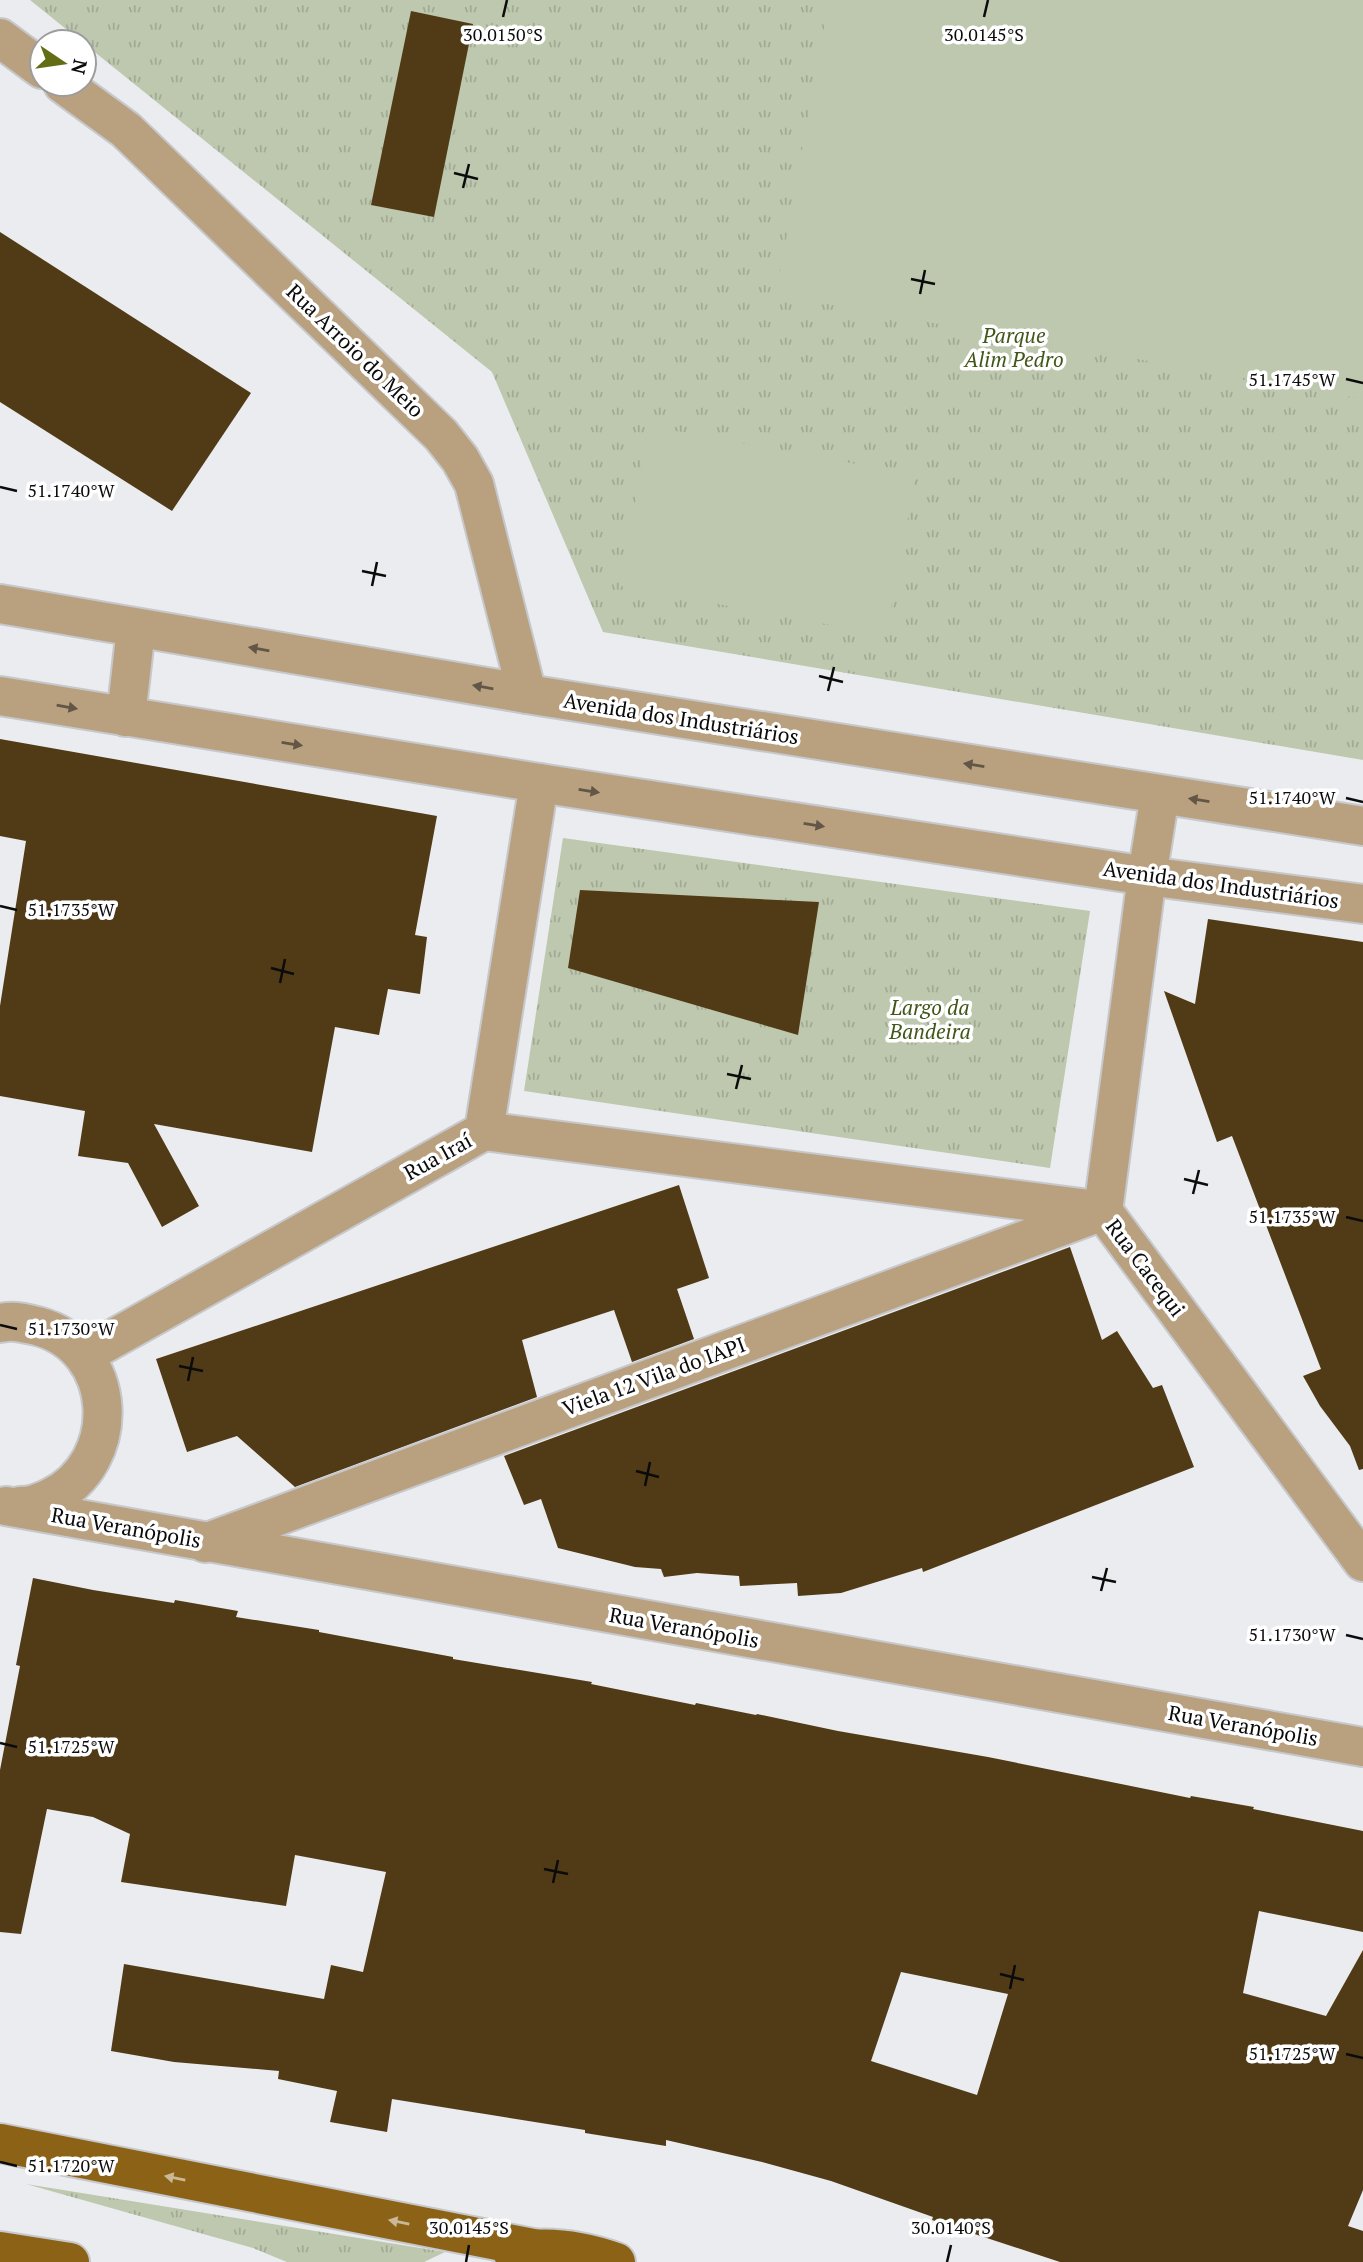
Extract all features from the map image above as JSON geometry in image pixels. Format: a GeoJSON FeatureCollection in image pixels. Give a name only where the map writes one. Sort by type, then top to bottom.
{"type":"FeatureCollection","features":[{"type":"Feature","properties":{"kind":"main road"},"geometry":{"type":"LineString","coordinates":[[0,2143],[538,2249]]}},
{"type":"Feature","properties":{"kind":"main road"},"geometry":{"type":"LineString","coordinates":[[479,2262],[516,2251],[558,2247],[594,2254],[616,2262]]}},
{"type":"Feature","properties":{"kind":"main road"},"geometry":{"type":"LineString","coordinates":[[0,2250],[70,2262]]}},
{"type":"Feature","properties":{"kind":"street"},"geometry":{"type":"LineString","coordinates":[[0,38],[28,59]]}},
{"type":"Feature","properties":{"kind":"street","name":"Rua Arroio do Meio"},"geometry":{"type":"LineString","coordinates":[[82,98],[126,131],[441,435],[460,458],[474,484],[527,694]]}},
{"type":"Feature","properties":{"kind":"street","name":"Avenida dos Industriários"},"geometry":{"type":"LineString","coordinates":[[0,604],[527,694],[1363,826]]}},
{"type":"Feature","properties":{"kind":"street"},"geometry":{"type":"LineString","coordinates":[[126,717],[136,628]]}},
{"type":"Feature","properties":{"kind":"street","name":"Avenida dos Industriários"},"geometry":{"type":"LineString","coordinates":[[0,696],[538,783],[1147,876],[1363,904]]}},
{"type":"Feature","properties":{"kind":"street","name":"Rua Iraí"},"geometry":{"type":"LineString","coordinates":[[84,1355],[484,1131],[538,783]]}},
{"type":"Feature","properties":{"kind":"street","name":"Rua Cacequi"},"geometry":{"type":"LineString","coordinates":[[1160,794],[1103,1211],[1363,1562]]}},
{"type":"Feature","properties":{"kind":"street"},"geometry":{"type":"LineString","coordinates":[[484,1131],[1103,1211]]}},
{"type":"Feature","properties":{"kind":"street","name":"Viela 12 Vila do IAPI"},"geometry":{"type":"LineString","coordinates":[[205,1543],[1103,1211]]}},
{"type":"Feature","properties":{"kind":"street"},"geometry":{"type":"LineString","coordinates":[[0,1323],[13,1320],[52,1330],[84,1355],[101,1389],[103,1426],[91,1461],[66,1490],[33,1506],[3,1506]]}},
{"type":"Feature","properties":{"kind":"street","name":"Rua Veranópolis"},"geometry":{"type":"LineString","coordinates":[[3,1506],[1363,1748]]}},
{"type":"Feature","properties":{"kind":"green space","name":"Parque Alim Pedro"},"geometry":{"type":"Polygon","coordinates":[[[30,0],[1363,0],[1363,760],[603,632],[492,372],[98,55],[98,28],[65,28],[30,0]]]}},
{"type":"Feature","properties":{"kind":"green space"},"geometry":{"type":"Polygon","coordinates":[[[829,0],[1363,0],[1363,399],[776,295],[829,0]]]}},
{"type":"Feature","properties":{"kind":"green space"},"geometry":{"type":"Polygon","coordinates":[[[649,426],[916,475],[886,635],[620,586],[649,426]]]}},
{"type":"Feature","properties":{"kind":"green space","name":"Largo da Bandeira"},"geometry":{"type":"Polygon","coordinates":[[[563,838],[1090,911],[1050,1168],[524,1091],[563,838]]]}},
{"type":"Feature","properties":{"kind":"green space"},"geometry":{"type":"Polygon","coordinates":[[[26,2184],[445,2252],[424,2262],[287,2262],[253,2248],[26,2184]]]}},
{"type":"Feature","properties":{"kind":"building"},"geometry":{"type":"Polygon","coordinates":[[[411,11],[473,24],[434,217],[371,205],[411,11]]]}},
{"type":"Feature","properties":{"kind":"building"},"geometry":{"type":"Polygon","coordinates":[[[0,232],[251,393],[172,511],[0,402],[0,232]]]}},
{"type":"Feature","properties":{"kind":"building"},"geometry":{"type":"Polygon","coordinates":[[[0,739],[437,816],[415,935],[427,937],[420,994],[388,989],[379,1035],[335,1027],[312,1152],[154,1124],[199,1206],[162,1227],[128,1163],[78,1156],[85,1111],[0,1096],[0,1006],[26,841],[0,836],[0,739]]]}},
{"type":"Feature","properties":{"kind":"building"},"geometry":{"type":"Polygon","coordinates":[[[580,890],[819,902],[798,1035],[568,968],[580,890]]]}},
{"type":"Feature","properties":{"kind":"building"},"geometry":{"type":"Polygon","coordinates":[[[1208,919],[1363,942],[1363,1469],[1359,1470],[1350,1446],[1320,1406],[1303,1376],[1321,1369],[1232,1136],[1217,1142],[1164,991],[1195,1004],[1208,919]]]}},
{"type":"Feature","properties":{"kind":"building"},"geometry":{"type":"Polygon","coordinates":[[[679,1185],[709,1278],[677,1289],[694,1339],[632,1362],[614,1310],[522,1340],[537,1397],[295,1487],[237,1436],[187,1452],[156,1359],[679,1185]]]}},
{"type":"Feature","properties":{"kind":"building"},"geometry":{"type":"Polygon","coordinates":[[[1070,1247],[1102,1340],[1117,1331],[1153,1388],[1162,1385],[1194,1467],[923,1572],[922,1568],[841,1593],[798,1596],[797,1583],[740,1586],[739,1576],[697,1573],[664,1577],[661,1569],[635,1567],[558,1548],[541,1499],[524,1505],[504,1456],[1070,1247]]]}},
{"type":"Feature","properties":{"kind":"building"},"geometry":{"type":"Polygon","coordinates":[[[33,1578],[93,1590],[238,1611],[236,1617],[319,1630],[453,1659],[592,1682],[591,1684],[695,1705],[696,1703],[988,1757],[1190,1798],[1191,1796],[1254,1807],[1253,1809],[1363,1831],[1363,1932],[1259,1911],[1243,1993],[1326,2016],[1363,1950],[1363,2190],[1348,2226],[1363,2231],[1363,2262],[1060,2262],[932,2220],[933,2217],[831,2181],[666,2140],[666,2146],[392,2099],[387,2132],[330,2122],[337,2091],[278,2079],[279,2071],[174,2062],[111,2051],[124,1964],[324,1999],[331,1965],[363,1972],[386,1872],[295,1855],[286,1906],[121,1882],[130,1834],[93,1817],[47,1809],[21,1934],[0,1932],[0,1770],[20,1666],[16,1665],[33,1578]],[[901,1972],[871,2061],[977,2095],[1008,1994],[901,1972]]]}}]}
